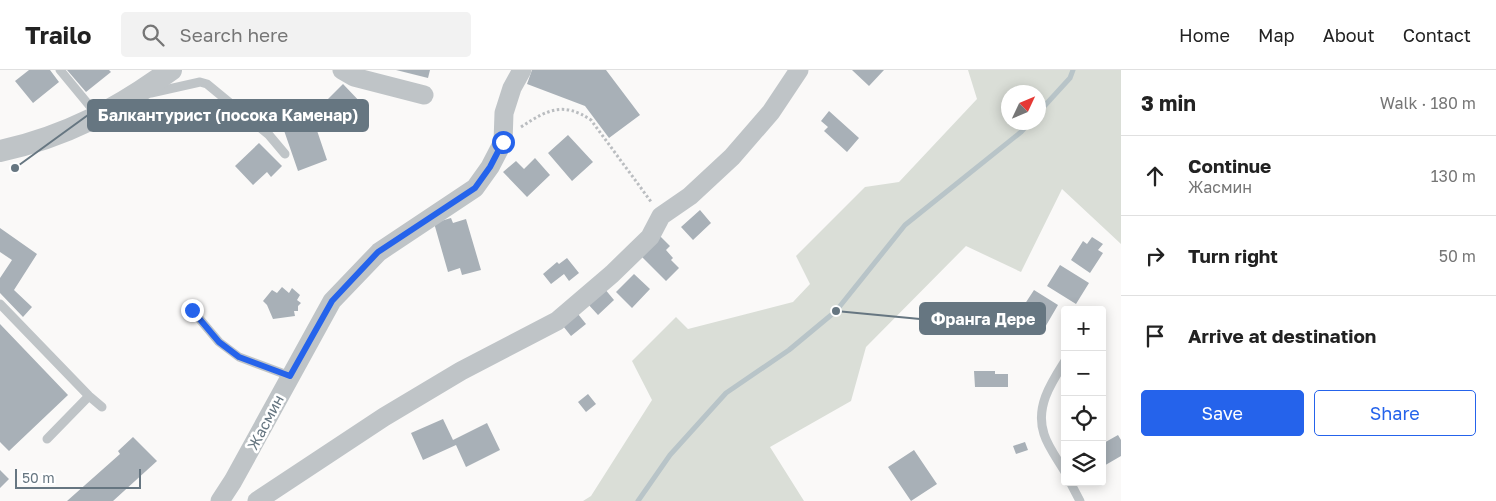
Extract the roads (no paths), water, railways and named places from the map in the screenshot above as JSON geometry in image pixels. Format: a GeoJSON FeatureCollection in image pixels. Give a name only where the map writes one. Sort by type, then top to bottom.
{"type":"FeatureCollection","features":[{"type":"Feature","properties":{"kind":"street"},"geometry":{"type":"LineString","coordinates":[[0,152],[27,145],[98,116],[136,96],[171,70]]}},
{"type":"Feature","properties":{"kind":"street"},"geometry":{"type":"LineString","coordinates":[[342,70],[354,77],[424,95]]}},
{"type":"Feature","properties":{"kind":"street","name":"Жасмин"},"geometry":{"type":"LineString","coordinates":[[220,501],[332,301],[378,252],[475,188],[490,167],[503,142],[504,113],[512,88],[522,70]]}},
{"type":"Feature","properties":{"kind":"street"},"geometry":{"type":"LineString","coordinates":[[257,501],[384,417],[461,371],[557,321],[612,274],[650,237],[661,216],[690,196],[732,157],[771,112],[799,70]]}},
{"type":"Feature","properties":{"kind":"lane"},"geometry":{"type":"LineString","coordinates":[[60,70],[98,116]]}},
{"type":"Feature","properties":{"kind":"lane"},"geometry":{"type":"LineString","coordinates":[[136,96],[200,82],[207,84],[269,135],[285,154]]}},
{"type":"Feature","properties":{"kind":"lane"},"geometry":{"type":"LineString","coordinates":[[0,304],[102,407]]}},
{"type":"Feature","properties":{"kind":"lane"},"geometry":{"type":"LineString","coordinates":[[192,310],[219,342],[239,357],[290,376]]}},
{"type":"Feature","properties":{"kind":"lane"},"geometry":{"type":"LineString","coordinates":[[1061,366],[1044,400],[1040,418],[1044,435],[1061,465]]}},
{"type":"Feature","properties":{"kind":"lane"},"geometry":{"type":"LineString","coordinates":[[47,439],[89,396]]}},
{"type":"Feature","properties":{"kind":"lane"},"geometry":{"type":"LineString","coordinates":[[1072,486],[1080,501]]}},
{"type":"Feature","properties":{"kind":"waterway"},"geometry":{"type":"LineString","coordinates":[[1046,104],[1070,78],[1073,70]]}},
{"type":"Feature","properties":{"kind":"waterway"},"geometry":{"type":"LineString","coordinates":[[638,501],[670,455],[726,393],[789,350],[836,311],[905,225],[1023,130]]}},
{"type":"Feature","properties":{"kind":"place","name":"Балкантурист (посока Каменар)"},"geometry":{"type":"Point","coordinates":[15,168]}},
{"type":"Feature","properties":{"kind":"place","name":"Франга Дере"},"geometry":{"type":"Point","coordinates":[836,311]}}]}
